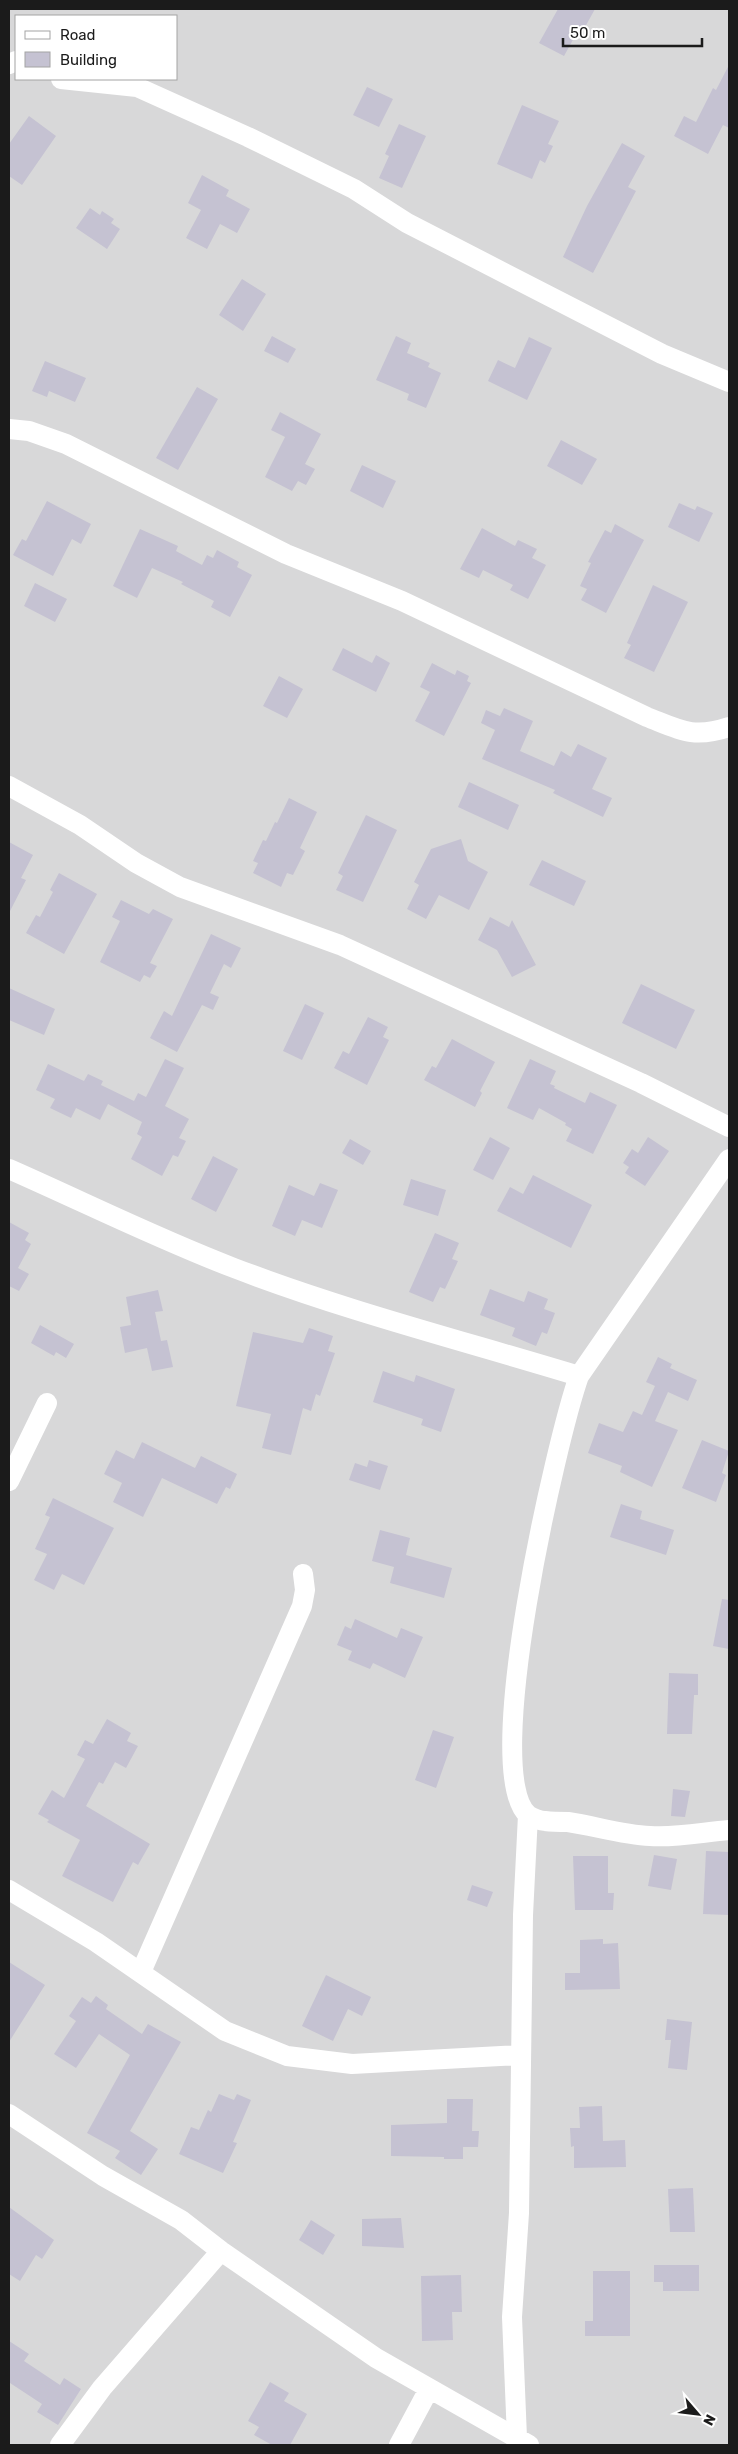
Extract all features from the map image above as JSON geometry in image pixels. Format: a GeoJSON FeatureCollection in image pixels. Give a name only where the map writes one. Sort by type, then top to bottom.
{"type":"FeatureCollection","features":[{"type":"Feature","properties":{"kind":"street"},"geometry":{"type":"LineString","coordinates":[[70,80],[137,87],[239,133],[354,189],[407,223],[645,345],[729,382]]}},
{"type":"Feature","properties":{"kind":"street"},"geometry":{"type":"LineString","coordinates":[[9,429],[29,431],[66,444],[286,554],[402,600],[647,717],[687,733],[715,732],[729,727]]}},
{"type":"Feature","properties":{"kind":"street"},"geometry":{"type":"LineString","coordinates":[[9,786],[80,825],[136,863],[180,887],[340,945],[641,1083],[729,1127]]}},
{"type":"Feature","properties":{"kind":"street"},"geometry":{"type":"LineString","coordinates":[[729,1159],[579,1376],[568,1404],[551,1478],[519,1649],[512,1755],[517,1801],[528,1815],[544,1821],[568,1822],[651,1836],[729,1830]]}},
{"type":"Feature","properties":{"kind":"street"},"geometry":{"type":"LineString","coordinates":[[9,1169],[149,1234],[235,1268],[308,1294],[579,1376]]}},
{"type":"Feature","properties":{"kind":"street"},"geometry":{"type":"LineString","coordinates":[[9,1481],[47,1403]]}},
{"type":"Feature","properties":{"kind":"street"},"geometry":{"type":"LineString","coordinates":[[141,1972],[302,1606],[305,1590],[303,1574]]}},
{"type":"Feature","properties":{"kind":"street"},"geometry":{"type":"LineString","coordinates":[[523,2442],[512,2317],[519,2213],[523,1915],[528,1815]]}},
{"type":"Feature","properties":{"kind":"street"},"geometry":{"type":"LineString","coordinates":[[9,1890],[96,1942],[225,2031],[287,2056],[352,2064],[521,2055]]}},
{"type":"Feature","properties":{"kind":"street"},"geometry":{"type":"LineString","coordinates":[[9,2114],[102,2176],[181,2220],[221,2251],[376,2358],[523,2442]]}},
{"type":"Feature","properties":{"kind":"street"},"geometry":{"type":"LineString","coordinates":[[60,2445],[102,2388],[221,2251]]}},
{"type":"Feature","properties":{"kind":"street"},"geometry":{"type":"LineString","coordinates":[[399,2445],[429,2389]]}},
{"type":"Feature","properties":{"kind":"shaded area"},"geometry":{"type":"Polygon","coordinates":[[[9,9],[729,9],[729,2445],[9,2445],[9,9]]]}},
{"type":"Feature","properties":{"kind":"building"},"geometry":{"type":"Polygon","coordinates":[[[558,9],[595,9],[579,38],[575,36],[564,56],[539,43],[558,9]]]}},
{"type":"Feature","properties":{"kind":"building"},"geometry":{"type":"Polygon","coordinates":[[[729,65],[729,128],[723,125],[708,154],[674,136],[684,116],[696,122],[713,88],[716,90],[729,65]]]}},
{"type":"Feature","properties":{"kind":"building"},"geometry":{"type":"Polygon","coordinates":[[[367,87],[393,99],[379,127],[353,115],[367,87]]]}},
{"type":"Feature","properties":{"kind":"building"},"geometry":{"type":"Polygon","coordinates":[[[522,105],[559,121],[548,144],[553,146],[545,163],[540,160],[532,179],[497,164],[522,105]]]}},
{"type":"Feature","properties":{"kind":"building"},"geometry":{"type":"Polygon","coordinates":[[[29,116],[56,136],[22,185],[9,176],[9,144],[29,116]]]}},
{"type":"Feature","properties":{"kind":"building"},"geometry":{"type":"Polygon","coordinates":[[[399,124],[426,136],[402,188],[379,178],[389,156],[385,154],[399,124]]]}},
{"type":"Feature","properties":{"kind":"building"},"geometry":{"type":"Polygon","coordinates":[[[622,143],[645,156],[628,187],[636,191],[593,273],[563,257],[587,206],[622,143]]]}},
{"type":"Feature","properties":{"kind":"building"},"geometry":{"type":"Polygon","coordinates":[[[202,175],[229,190],[226,196],[250,209],[237,233],[220,224],[207,249],[186,238],[201,210],[188,203],[202,175]]]}},
{"type":"Feature","properties":{"kind":"building"},"geometry":{"type":"Polygon","coordinates":[[[90,208],[100,215],[102,211],[114,219],[111,223],[120,229],[107,249],[76,228],[90,208]]]}},
{"type":"Feature","properties":{"kind":"building"},"geometry":{"type":"Polygon","coordinates":[[[242,279],[266,294],[243,331],[219,315],[242,279]]]}},
{"type":"Feature","properties":{"kind":"building"},"geometry":{"type":"Polygon","coordinates":[[[272,336],[296,349],[288,363],[264,351],[272,336]]]}},
{"type":"Feature","properties":{"kind":"building"},"geometry":{"type":"Polygon","coordinates":[[[396,336],[411,343],[407,353],[430,363],[428,367],[441,373],[426,408],[407,400],[409,394],[376,380],[396,336]]]}},
{"type":"Feature","properties":{"kind":"building"},"geometry":{"type":"Polygon","coordinates":[[[529,337],[552,348],[527,400],[488,381],[498,360],[515,368],[529,337]]]}},
{"type":"Feature","properties":{"kind":"building"},"geometry":{"type":"Polygon","coordinates":[[[45,361],[86,378],[75,402],[49,391],[47,397],[32,391],[45,361]]]}},
{"type":"Feature","properties":{"kind":"building"},"geometry":{"type":"Polygon","coordinates":[[[197,387],[218,399],[178,470],[156,458],[197,387]]]}},
{"type":"Feature","properties":{"kind":"building"},"geometry":{"type":"Polygon","coordinates":[[[280,412],[321,434],[305,464],[315,469],[306,485],[298,481],[292,491],[265,477],[285,437],[271,430],[280,412]]]}},
{"type":"Feature","properties":{"kind":"building"},"geometry":{"type":"Polygon","coordinates":[[[561,440],[597,459],[582,485],[547,466],[561,440]]]}},
{"type":"Feature","properties":{"kind":"building"},"geometry":{"type":"Polygon","coordinates":[[[362,465],[396,481],[383,508],[350,491],[362,465]]]}},
{"type":"Feature","properties":{"kind":"building"},"geometry":{"type":"Polygon","coordinates":[[[47,501],[91,524],[81,544],[72,539],[53,576],[13,555],[22,539],[26,541],[47,501]]]}},
{"type":"Feature","properties":{"kind":"building"},"geometry":{"type":"Polygon","coordinates":[[[679,503],[695,510],[697,506],[713,513],[699,542],[668,527],[679,503]]]}},
{"type":"Feature","properties":{"kind":"building"},"geometry":{"type":"Polygon","coordinates":[[[615,524],[644,540],[606,613],[581,600],[587,589],[580,586],[591,563],[588,562],[605,530],[611,533],[615,524]]]}},
{"type":"Feature","properties":{"kind":"building"},"geometry":{"type":"Polygon","coordinates":[[[482,528],[515,546],[518,540],[537,549],[532,558],[546,565],[528,599],[510,590],[513,585],[483,570],[479,578],[460,569],[482,528]]]}},
{"type":"Feature","properties":{"kind":"building"},"geometry":{"type":"Polygon","coordinates":[[[140,529],[178,546],[176,551],[202,565],[207,555],[213,558],[217,550],[239,562],[237,567],[252,575],[230,617],[211,607],[214,601],[181,584],[183,582],[152,568],[137,598],[113,586],[140,529]]]}},
{"type":"Feature","properties":{"kind":"building"},"geometry":{"type":"Polygon","coordinates":[[[35,583],[67,599],[55,622],[24,606],[35,583]]]}},
{"type":"Feature","properties":{"kind":"building"},"geometry":{"type":"Polygon","coordinates":[[[653,585],[688,602],[654,672],[624,658],[631,645],[627,643],[653,585]]]}},
{"type":"Feature","properties":{"kind":"building"},"geometry":{"type":"Polygon","coordinates":[[[343,648],[372,663],[376,655],[390,663],[376,692],[332,670],[343,648]]]}},
{"type":"Feature","properties":{"kind":"building"},"geometry":{"type":"Polygon","coordinates":[[[432,663],[455,675],[457,670],[469,676],[467,681],[471,683],[444,736],[415,721],[430,692],[420,687],[432,663]]]}},
{"type":"Feature","properties":{"kind":"building"},"geometry":{"type":"Polygon","coordinates":[[[279,676],[303,689],[287,718],[263,706],[279,676]]]}},
{"type":"Feature","properties":{"kind":"building"},"geometry":{"type":"Polygon","coordinates":[[[504,708],[533,721],[520,751],[554,766],[561,751],[571,757],[578,744],[607,758],[592,789],[612,798],[603,817],[553,793],[555,790],[482,759],[495,730],[481,723],[486,710],[500,716],[504,708]]]}},
{"type":"Feature","properties":{"kind":"building"},"geometry":{"type":"Polygon","coordinates":[[[469,782],[519,805],[508,830],[458,807],[469,782]]]}},
{"type":"Feature","properties":{"kind":"building"},"geometry":{"type":"Polygon","coordinates":[[[289,798],[317,812],[300,848],[305,851],[293,875],[287,873],[281,887],[253,873],[258,863],[253,861],[263,840],[266,841],[275,822],[277,823],[289,798]]]}},
{"type":"Feature","properties":{"kind":"building"},"geometry":{"type":"Polygon","coordinates":[[[366,815],[397,830],[363,902],[336,890],[343,876],[338,873],[366,815]]]}},
{"type":"Feature","properties":{"kind":"building"},"geometry":{"type":"Polygon","coordinates":[[[461,839],[468,861],[488,872],[469,910],[439,895],[426,919],[407,909],[419,885],[414,882],[431,849],[461,839]]]}},
{"type":"Feature","properties":{"kind":"building"},"geometry":{"type":"Polygon","coordinates":[[[9,842],[33,855],[21,878],[26,880],[9,913],[9,842]]]}},
{"type":"Feature","properties":{"kind":"building"},"geometry":{"type":"Polygon","coordinates":[[[542,860],[586,881],[574,906],[529,885],[542,860]]]}},
{"type":"Feature","properties":{"kind":"building"},"geometry":{"type":"Polygon","coordinates":[[[59,873],[97,894],[64,954],[26,933],[36,915],[40,917],[53,892],[50,890],[59,873]]]}},
{"type":"Feature","properties":{"kind":"building"},"geometry":{"type":"Polygon","coordinates":[[[121,900],[149,914],[153,909],[173,919],[150,963],[157,966],[150,978],[144,975],[140,982],[100,962],[120,921],[112,917],[121,900]]]}},
{"type":"Feature","properties":{"kind":"building"},"geometry":{"type":"Polygon","coordinates":[[[490,917],[509,927],[512,920],[536,965],[512,977],[497,950],[478,940],[490,917]]]}},
{"type":"Feature","properties":{"kind":"building"},"geometry":{"type":"Polygon","coordinates":[[[211,934],[241,948],[231,968],[224,964],[210,993],[219,997],[213,1010],[202,1005],[177,1052],[150,1038],[164,1011],[172,1016],[211,934]]]}},
{"type":"Feature","properties":{"kind":"building"},"geometry":{"type":"Polygon","coordinates":[[[641,984],[695,1010],[676,1049],[622,1023],[641,984]]]}},
{"type":"Feature","properties":{"kind":"building"},"geometry":{"type":"Polygon","coordinates":[[[9,988],[55,1009],[44,1035],[9,1020],[9,988]]]}},
{"type":"Feature","properties":{"kind":"building"},"geometry":{"type":"Polygon","coordinates":[[[305,1004],[324,1013],[302,1060],[283,1051],[305,1004]]]}},
{"type":"Feature","properties":{"kind":"building"},"geometry":{"type":"Polygon","coordinates":[[[368,1017],[388,1027],[383,1037],[389,1040],[367,1085],[334,1068],[343,1051],[349,1054],[368,1017]]]}},
{"type":"Feature","properties":{"kind":"building"},"geometry":{"type":"Polygon","coordinates":[[[452,1039],[495,1062],[480,1091],[482,1093],[475,1107],[424,1080],[432,1066],[436,1068],[452,1039]]]}},
{"type":"Feature","properties":{"kind":"building"},"geometry":{"type":"Polygon","coordinates":[[[165,1059],[184,1068],[165,1106],[189,1119],[179,1138],[186,1141],[178,1157],[173,1155],[162,1176],[131,1159],[142,1137],[137,1134],[142,1122],[108,1104],[100,1120],[76,1108],[71,1118],[50,1108],[55,1099],[36,1090],[48,1064],[84,1081],[88,1074],[103,1081],[101,1085],[134,1101],[138,1093],[146,1097],[165,1059]]]}},
{"type":"Feature","properties":{"kind":"building"},"geometry":{"type":"Polygon","coordinates":[[[530,1059],[556,1071],[550,1084],[555,1086],[554,1088],[585,1103],[590,1092],[617,1105],[593,1154],[566,1141],[572,1129],[565,1125],[566,1123],[539,1108],[533,1120],[507,1108],[530,1059]]]}},
{"type":"Feature","properties":{"kind":"building"},"geometry":{"type":"Polygon","coordinates":[[[490,1137],[510,1148],[493,1180],[473,1170],[490,1137]]]}},
{"type":"Feature","properties":{"kind":"building"},"geometry":{"type":"Polygon","coordinates":[[[648,1137],[669,1151],[645,1186],[625,1173],[629,1167],[623,1163],[632,1149],[638,1153],[648,1137]]]}},
{"type":"Feature","properties":{"kind":"building"},"geometry":{"type":"Polygon","coordinates":[[[350,1139],[371,1151],[363,1165],[342,1153],[350,1139]]]}},
{"type":"Feature","properties":{"kind":"building"},"geometry":{"type":"Polygon","coordinates":[[[213,1156],[238,1169],[216,1212],[191,1199],[213,1156]]]}},
{"type":"Feature","properties":{"kind":"building"},"geometry":{"type":"Polygon","coordinates":[[[533,1175],[592,1205],[571,1248],[497,1211],[510,1187],[523,1194],[533,1175]]]}},
{"type":"Feature","properties":{"kind":"building"},"geometry":{"type":"Polygon","coordinates":[[[411,1179],[446,1190],[438,1216],[403,1205],[411,1179]]]}},
{"type":"Feature","properties":{"kind":"building"},"geometry":{"type":"Polygon","coordinates":[[[320,1183],[338,1190],[322,1228],[302,1220],[295,1236],[272,1226],[289,1185],[314,1196],[320,1183]]]}},
{"type":"Feature","properties":{"kind":"building"},"geometry":{"type":"Polygon","coordinates":[[[9,1222],[29,1233],[25,1240],[31,1244],[18,1268],[29,1274],[19,1291],[9,1286],[9,1222]]]}},
{"type":"Feature","properties":{"kind":"building"},"geometry":{"type":"Polygon","coordinates":[[[435,1233],[459,1243],[452,1259],[458,1261],[445,1289],[440,1287],[433,1302],[409,1292],[435,1233]]]}},
{"type":"Feature","properties":{"kind":"building"},"geometry":{"type":"Polygon","coordinates":[[[490,1289],[524,1302],[528,1291],[548,1299],[544,1309],[555,1313],[547,1334],[542,1332],[536,1346],[512,1336],[515,1328],[480,1315],[490,1289]]]}},
{"type":"Feature","properties":{"kind":"building"},"geometry":{"type":"Polygon","coordinates":[[[158,1290],[163,1311],[155,1312],[161,1341],[167,1340],[173,1367],[152,1371],[147,1348],[125,1353],[120,1327],[131,1325],[126,1297],[158,1290]]]}},
{"type":"Feature","properties":{"kind":"building"},"geometry":{"type":"Polygon","coordinates":[[[40,1325],[74,1344],[66,1358],[56,1352],[54,1356],[31,1343],[40,1325]]]}},
{"type":"Feature","properties":{"kind":"building"},"geometry":{"type":"Polygon","coordinates":[[[309,1328],[333,1336],[328,1351],[335,1353],[320,1396],[316,1394],[311,1411],[303,1408],[291,1455],[262,1448],[271,1414],[236,1406],[253,1332],[303,1343],[309,1328]]]}},
{"type":"Feature","properties":{"kind":"building"},"geometry":{"type":"Polygon","coordinates":[[[658,1357],[672,1364],[670,1368],[697,1380],[688,1401],[668,1392],[655,1421],[678,1430],[652,1487],[620,1472],[622,1466],[588,1453],[599,1423],[623,1432],[633,1411],[642,1415],[655,1386],[646,1382],[658,1357]]]}},
{"type":"Feature","properties":{"kind":"building"},"geometry":{"type":"Polygon","coordinates":[[[383,1371],[414,1382],[416,1375],[455,1389],[441,1432],[421,1425],[423,1419],[373,1402],[383,1371]]]}},
{"type":"Feature","properties":{"kind":"building"},"geometry":{"type":"Polygon","coordinates":[[[702,1440],[729,1451],[722,1473],[726,1475],[716,1502],[682,1488],[702,1440]]]}},
{"type":"Feature","properties":{"kind":"building"},"geometry":{"type":"Polygon","coordinates":[[[142,1442],[195,1468],[201,1456],[237,1474],[230,1489],[226,1487],[217,1504],[162,1478],[143,1517],[113,1502],[122,1483],[104,1474],[116,1450],[134,1459],[142,1442]]]}},
{"type":"Feature","properties":{"kind":"building"},"geometry":{"type":"Polygon","coordinates":[[[369,1460],[388,1466],[380,1490],[349,1480],[355,1463],[367,1467],[369,1460]]]}},
{"type":"Feature","properties":{"kind":"building"},"geometry":{"type":"Polygon","coordinates":[[[53,1498],[114,1528],[84,1585],[62,1574],[54,1590],[34,1580],[47,1554],[35,1549],[50,1517],[45,1515],[53,1498]]]}},
{"type":"Feature","properties":{"kind":"building"},"geometry":{"type":"Polygon","coordinates":[[[621,1504],[642,1511],[640,1519],[674,1530],[666,1555],[610,1537],[621,1504]]]}},
{"type":"Feature","properties":{"kind":"building"},"geometry":{"type":"Polygon","coordinates":[[[380,1530],[410,1538],[406,1555],[452,1568],[444,1598],[390,1583],[394,1567],[372,1561],[380,1530]]]}},
{"type":"Feature","properties":{"kind":"building"},"geometry":{"type":"Polygon","coordinates":[[[722,1599],[729,1600],[729,1649],[713,1646],[722,1599]]]}},
{"type":"Feature","properties":{"kind":"building"},"geometry":{"type":"Polygon","coordinates":[[[355,1619],[397,1638],[401,1628],[423,1637],[405,1678],[373,1663],[370,1669],[348,1660],[352,1651],[337,1645],[345,1626],[351,1629],[355,1619]]]}},
{"type":"Feature","properties":{"kind":"building"},"geometry":{"type":"Polygon","coordinates":[[[669,1673],[698,1674],[698,1695],[694,1695],[692,1734],[667,1734],[669,1673]]]}},
{"type":"Feature","properties":{"kind":"building"},"geometry":{"type":"Polygon","coordinates":[[[107,1719],[131,1733],[127,1741],[138,1746],[126,1768],[115,1762],[103,1784],[99,1782],[86,1806],[150,1844],[138,1865],[133,1862],[113,1902],[62,1876],[80,1840],[47,1822],[49,1820],[38,1814],[52,1790],[64,1798],[85,1759],[77,1755],[85,1740],[93,1744],[107,1719]]]}},
{"type":"Feature","properties":{"kind":"building"},"geometry":{"type":"Polygon","coordinates":[[[433,1730],[454,1737],[436,1788],[415,1780],[433,1730]]]}},
{"type":"Feature","properties":{"kind":"building"},"geometry":{"type":"Polygon","coordinates":[[[673,1789],[690,1791],[685,1817],[671,1816],[673,1789]]]}},
{"type":"Feature","properties":{"kind":"building"},"geometry":{"type":"Polygon","coordinates":[[[706,1851],[729,1852],[729,1915],[703,1914],[706,1851]]]}},
{"type":"Feature","properties":{"kind":"building"},"geometry":{"type":"Polygon","coordinates":[[[654,1855],[677,1859],[671,1890],[648,1886],[654,1855]]]}},
{"type":"Feature","properties":{"kind":"building"},"geometry":{"type":"Polygon","coordinates":[[[573,1856],[608,1856],[608,1893],[614,1893],[613,1910],[575,1910],[573,1856]]]}},
{"type":"Feature","properties":{"kind":"building"},"geometry":{"type":"Polygon","coordinates":[[[472,1885],[493,1892],[487,1907],[467,1900],[472,1885]]]}},
{"type":"Feature","properties":{"kind":"building"},"geometry":{"type":"Polygon","coordinates":[[[603,1939],[603,1944],[618,1943],[620,1989],[565,1990],[565,1973],[580,1973],[580,1940],[603,1939]]]}},
{"type":"Feature","properties":{"kind":"building"},"geometry":{"type":"Polygon","coordinates":[[[9,1962],[45,1985],[9,2042],[9,1962]]]}},
{"type":"Feature","properties":{"kind":"building"},"geometry":{"type":"Polygon","coordinates":[[[326,1975],[371,1997],[362,2016],[348,2009],[333,2041],[302,2026],[326,1975]]]}},
{"type":"Feature","properties":{"kind":"building"},"geometry":{"type":"Polygon","coordinates":[[[96,1996],[108,2005],[106,2009],[142,2034],[148,2024],[181,2042],[130,2131],[158,2149],[141,2175],[115,2158],[120,2151],[87,2133],[130,2055],[99,2034],[76,2068],[54,2054],[76,2021],[69,2016],[82,1997],[91,2003],[96,1996]]]}},
{"type":"Feature","properties":{"kind":"building"},"geometry":{"type":"Polygon","coordinates":[[[667,2019],[692,2022],[687,2070],[668,2068],[671,2040],[665,2040],[667,2019]]]}},
{"type":"Feature","properties":{"kind":"building"},"geometry":{"type":"Polygon","coordinates":[[[219,2094],[234,2100],[237,2094],[251,2100],[233,2142],[237,2143],[223,2173],[179,2154],[191,2127],[199,2130],[208,2110],[211,2112],[219,2094]]]}},
{"type":"Feature","properties":{"kind":"building"},"geometry":{"type":"Polygon","coordinates":[[[447,2099],[473,2099],[472,2131],[479,2131],[478,2147],[463,2147],[463,2159],[391,2156],[391,2125],[447,2123],[447,2099]]]}},
{"type":"Feature","properties":{"kind":"building"},"geometry":{"type":"Polygon","coordinates":[[[602,2106],[603,2141],[625,2140],[626,2167],[574,2168],[574,2146],[571,2147],[570,2128],[580,2128],[579,2107],[602,2106]]]}},
{"type":"Feature","properties":{"kind":"building"},"geometry":{"type":"Polygon","coordinates":[[[693,2188],[695,2232],[670,2232],[668,2189],[693,2188]]]}},
{"type":"Feature","properties":{"kind":"building"},"geometry":{"type":"Polygon","coordinates":[[[9,2207],[54,2240],[42,2259],[36,2255],[20,2281],[9,2274],[9,2207]]]}},
{"type":"Feature","properties":{"kind":"building"},"geometry":{"type":"Polygon","coordinates":[[[401,2218],[404,2248],[362,2246],[362,2219],[401,2218]]]}},
{"type":"Feature","properties":{"kind":"building"},"geometry":{"type":"Polygon","coordinates":[[[311,2220],[335,2235],[323,2255],[299,2240],[311,2220]]]}},
{"type":"Feature","properties":{"kind":"building"},"geometry":{"type":"Polygon","coordinates":[[[654,2265],[699,2265],[699,2291],[663,2291],[663,2282],[654,2282],[654,2265]]]}},
{"type":"Feature","properties":{"kind":"building"},"geometry":{"type":"Polygon","coordinates":[[[593,2271],[630,2271],[630,2336],[585,2336],[585,2321],[593,2321],[593,2271]]]}},
{"type":"Feature","properties":{"kind":"building"},"geometry":{"type":"Polygon","coordinates":[[[461,2275],[462,2312],[452,2312],[453,2340],[422,2341],[421,2276],[461,2275]]]}},
{"type":"Feature","properties":{"kind":"building"},"geometry":{"type":"Polygon","coordinates":[[[9,2341],[29,2354],[24,2361],[60,2385],[64,2378],[81,2389],[58,2425],[37,2412],[42,2404],[10,2383],[9,2386],[9,2341]]]}},
{"type":"Feature","properties":{"kind":"building"},"geometry":{"type":"Polygon","coordinates":[[[270,2382],[289,2393],[284,2401],[307,2414],[290,2445],[272,2445],[254,2435],[259,2427],[248,2421],[270,2382]]]}}]}
